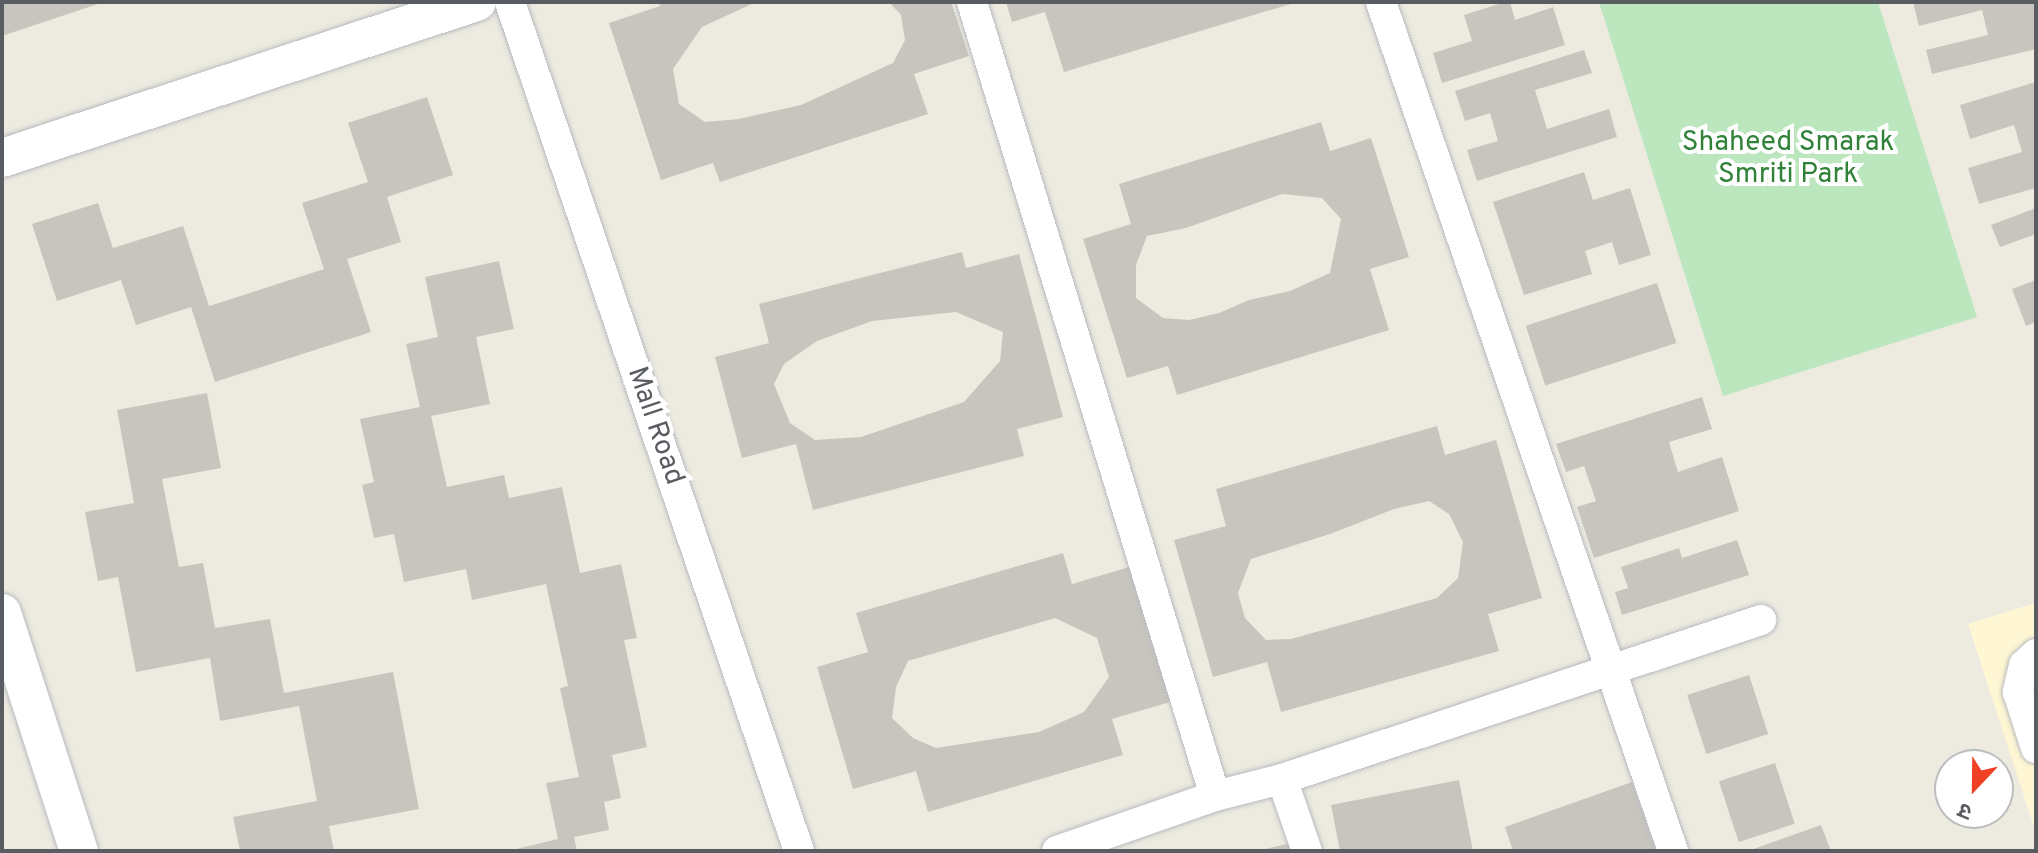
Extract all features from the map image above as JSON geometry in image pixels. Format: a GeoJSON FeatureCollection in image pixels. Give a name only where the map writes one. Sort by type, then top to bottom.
{"type":"FeatureCollection","features":[{"type":"Feature","properties":{"kind":"street"},"geometry":{"type":"LineString","coordinates":[[2,158],[477,2]]}},
{"type":"Feature","properties":{"kind":"street","name":"Mall Road"},"geometry":{"type":"LineString","coordinates":[[510,2],[799,851]]}},
{"type":"Feature","properties":{"kind":"street"},"geometry":{"type":"LineString","coordinates":[[972,2],[1215,796]]}},
{"type":"Feature","properties":{"kind":"street"},"geometry":{"type":"LineString","coordinates":[[1381,2],[1673,851]]}},
{"type":"Feature","properties":{"kind":"street"},"geometry":{"type":"LineString","coordinates":[[2,613],[79,851]]}},
{"type":"Feature","properties":{"kind":"street"},"geometry":{"type":"LineString","coordinates":[[1057,851],[1215,796],[1282,779],[1761,620]]}},
{"type":"Feature","properties":{"kind":"street"},"geometry":{"type":"LineString","coordinates":[[2036,654],[2024,665],[2018,692],[2036,748]]}},
{"type":"Feature","properties":{"kind":"street"},"geometry":{"type":"LineString","coordinates":[[1282,779],[1307,851]]}},
{"type":"Feature","properties":{"kind":"shaded area"},"geometry":{"type":"Polygon","coordinates":[[[2036,603],[2036,833],[2014,765],[2014,749],[2009,749],[1968,624],[2036,603]]]}},
{"type":"Feature","properties":{"kind":"green space","name":"Shaheed Smarak Smriti Park"},"geometry":{"type":"Polygon","coordinates":[[[1599,2],[1878,2],[1977,317],[1723,396],[1599,2]]]}},
{"type":"Feature","properties":{"kind":"building"},"geometry":{"type":"Polygon","coordinates":[[[2,2],[101,2],[101,3],[2,36],[2,2]]]}},
{"type":"Feature","properties":{"kind":"building"},"geometry":{"type":"Polygon","coordinates":[[[658,2],[756,2],[702,27],[673,69],[679,104],[705,122],[739,119],[801,105],[893,63],[905,40],[901,15],[889,2],[951,2],[969,56],[914,74],[928,114],[720,182],[713,163],[661,180],[609,23],[660,6],[658,2]]]}},
{"type":"Feature","properties":{"kind":"building"},"geometry":{"type":"Polygon","coordinates":[[[1006,2],[1294,3],[1064,72],[1045,12],[1012,22],[1006,2]]]}},
{"type":"Feature","properties":{"kind":"building"},"geometry":{"type":"Polygon","coordinates":[[[1510,2],[1515,20],[1553,7],[1565,45],[1442,83],[1433,53],[1472,41],[1464,15],[1510,2]]]}},
{"type":"Feature","properties":{"kind":"building"},"geometry":{"type":"Polygon","coordinates":[[[1913,2],[2036,2],[2036,49],[1932,74],[1926,50],[1988,35],[1982,10],[1919,26],[1913,2]]]}},
{"type":"Feature","properties":{"kind":"building"},"geometry":{"type":"Polygon","coordinates":[[[1584,50],[1592,73],[1535,90],[1547,129],[1609,109],[1617,137],[1477,181],[1467,150],[1498,141],[1490,113],[1465,121],[1455,91],[1584,50]]]}},
{"type":"Feature","properties":{"kind":"building"},"geometry":{"type":"Polygon","coordinates":[[[2036,82],[2036,188],[1979,204],[1968,168],[2022,152],[2014,125],[1970,139],[1960,105],[2036,82]]]}},
{"type":"Feature","properties":{"kind":"building"},"geometry":{"type":"Polygon","coordinates":[[[427,97],[453,175],[387,197],[401,242],[347,259],[371,332],[215,382],[191,307],[136,325],[121,280],[57,301],[32,224],[98,203],[113,248],[183,226],[209,306],[324,269],[302,203],[368,182],[348,123],[427,97]]]}},
{"type":"Feature","properties":{"kind":"building"},"geometry":{"type":"Polygon","coordinates":[[[1321,122],[1330,151],[1371,138],[1409,257],[1370,269],[1389,330],[1177,395],[1168,366],[1127,378],[1083,239],[1131,224],[1119,184],[1321,122]],[[1282,194],[1186,228],[1147,236],[1136,265],[1136,298],[1163,318],[1189,320],[1219,313],[1249,300],[1290,291],[1330,273],[1341,219],[1322,198],[1282,194]]]}},
{"type":"Feature","properties":{"kind":"building"},"geometry":{"type":"Polygon","coordinates":[[[1584,172],[1593,200],[1630,188],[1651,255],[1619,265],[1612,242],[1585,251],[1592,274],[1524,295],[1493,202],[1584,172]]]}},
{"type":"Feature","properties":{"kind":"building"},"geometry":{"type":"Polygon","coordinates":[[[2036,208],[2036,234],[2000,247],[1991,225],[2036,208]]]}},
{"type":"Feature","properties":{"kind":"building"},"geometry":{"type":"Polygon","coordinates":[[[962,252],[966,268],[1019,254],[1063,417],[1017,429],[1024,456],[813,510],[796,444],[742,458],[715,357],[769,343],[759,304],[962,252]],[[956,312],[872,321],[817,341],[784,364],[774,384],[790,423],[815,440],[861,437],[964,402],[1000,361],[1003,332],[956,312]]]}},
{"type":"Feature","properties":{"kind":"building"},"geometry":{"type":"Polygon","coordinates":[[[499,261],[514,329],[476,337],[490,404],[431,416],[447,487],[504,475],[509,498],[562,487],[580,573],[621,564],[637,638],[624,640],[647,747],[612,755],[621,798],[604,802],[609,830],[574,837],[577,851],[508,851],[558,839],[546,783],[579,777],[560,688],[568,686],[546,584],[472,600],[466,569],[404,582],[394,534],[374,538],[362,485],[374,482],[360,419],[420,407],[406,344],[438,337],[425,277],[499,261]]]}},
{"type":"Feature","properties":{"kind":"building"},"geometry":{"type":"Polygon","coordinates":[[[2036,280],[2036,322],[2026,326],[2012,289],[2036,280]]]}},
{"type":"Feature","properties":{"kind":"building"},"geometry":{"type":"Polygon","coordinates":[[[1657,283],[1676,343],[1545,386],[1526,326],[1657,283]]]}},
{"type":"Feature","properties":{"kind":"building"},"geometry":{"type":"Polygon","coordinates":[[[207,393],[221,468],[162,479],[179,567],[203,563],[215,628],[270,619],[284,693],[393,672],[419,809],[329,826],[334,851],[240,851],[233,817],[317,801],[299,706],[220,721],[210,658],[136,672],[118,577],[98,581],[85,512],[134,503],[117,410],[207,393]]]}},
{"type":"Feature","properties":{"kind":"building"},"geometry":{"type":"Polygon","coordinates":[[[1702,397],[1712,429],[1669,442],[1678,472],[1722,457],[1739,511],[1594,558],[1577,507],[1596,501],[1584,466],[1566,472],[1556,444],[1702,397]]]}},
{"type":"Feature","properties":{"kind":"building"},"geometry":{"type":"Polygon","coordinates":[[[1437,426],[1445,455],[1496,440],[1542,598],[1488,614],[1499,651],[1281,712],[1267,662],[1213,677],[1174,540],[1226,526],[1216,489],[1437,426]],[[1429,501],[1394,509],[1330,534],[1251,559],[1238,593],[1245,618],[1266,640],[1291,639],[1437,598],[1458,578],[1463,542],[1449,514],[1429,501]]]}},
{"type":"Feature","properties":{"kind":"building"},"geometry":{"type":"Polygon","coordinates":[[[1737,540],[1749,575],[1622,615],[1615,592],[1628,588],[1621,567],[1679,548],[1682,558],[1737,540]]]}},
{"type":"Feature","properties":{"kind":"building"},"geometry":{"type":"Polygon","coordinates":[[[1063,553],[1072,584],[1129,567],[1170,702],[1112,719],[1123,755],[928,812],[916,771],[853,789],[817,667],[868,652],[856,613],[1063,553]],[[1055,618],[908,661],[896,687],[892,718],[913,738],[936,748],[1039,732],[1084,712],[1109,677],[1097,638],[1055,618]]]}},
{"type":"Feature","properties":{"kind":"building"},"geometry":{"type":"Polygon","coordinates":[[[1749,675],[1768,734],[1706,754],[1687,695],[1749,675]]]}},
{"type":"Feature","properties":{"kind":"building"},"geometry":{"type":"Polygon","coordinates":[[[1775,763],[1795,824],[1739,842],[1719,781],[1775,763]]]}},
{"type":"Feature","properties":{"kind":"building"},"geometry":{"type":"Polygon","coordinates":[[[1459,780],[1473,851],[1340,851],[1331,805],[1459,780]]]}},
{"type":"Feature","properties":{"kind":"building"},"geometry":{"type":"Polygon","coordinates":[[[1632,782],[1657,851],[1513,851],[1505,827],[1632,782]]]}},
{"type":"Feature","properties":{"kind":"building"},"geometry":{"type":"Polygon","coordinates":[[[1821,825],[1831,851],[1748,851],[1821,825]]]}},
{"type":"Feature","properties":{"kind":"building"},"geometry":{"type":"Polygon","coordinates":[[[1297,842],[1299,851],[1260,851],[1260,850],[1297,842]]]}}]}
